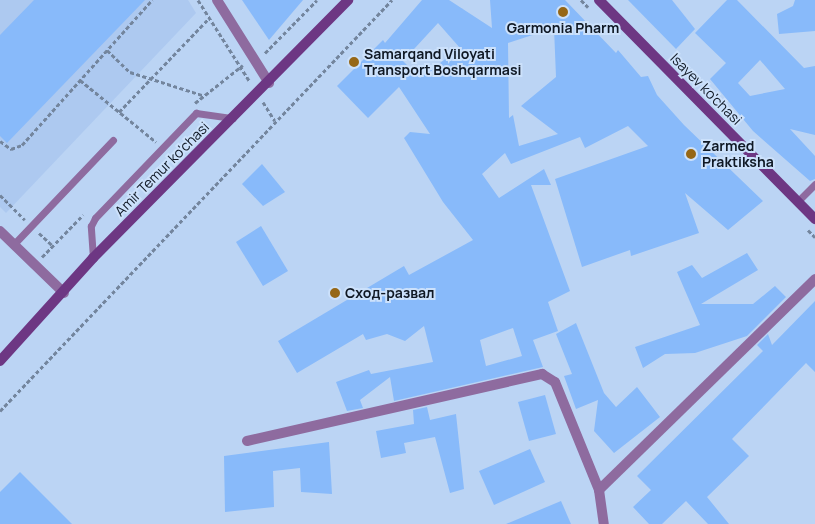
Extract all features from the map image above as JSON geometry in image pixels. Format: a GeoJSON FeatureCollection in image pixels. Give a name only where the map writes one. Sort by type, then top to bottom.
{"type":"FeatureCollection","features":[{"type":"Feature","properties":{"kind":"main road","name":"Amir Temur ko'chasi"},"geometry":{"type":"LineString","coordinates":[[0,362],[64,293],[93,258],[269,83],[348,0]]}},
{"type":"Feature","properties":{"kind":"main road","name":"Isayev ko'chasi"},"geometry":{"type":"LineString","coordinates":[[599,0],[815,219]]}},
{"type":"Feature","properties":{"kind":"street"},"geometry":{"type":"LineString","coordinates":[[217,0],[269,83]]}},
{"type":"Feature","properties":{"kind":"street"},"geometry":{"type":"LineString","coordinates":[[0,232],[64,293]]}},
{"type":"Feature","properties":{"kind":"street"},"geometry":{"type":"LineString","coordinates":[[599,490],[815,279]]}},
{"type":"Feature","properties":{"kind":"street"},"geometry":{"type":"LineString","coordinates":[[247,441],[542,374],[555,382],[599,490],[604,524]]}},
{"type":"Feature","properties":{"kind":"lane"},"geometry":{"type":"LineString","coordinates":[[93,258],[91,226],[95,218],[196,113],[233,118]]}},
{"type":"Feature","properties":{"kind":"lane"},"geometry":{"type":"LineString","coordinates":[[12,244],[113,140]]}},
{"type":"Feature","properties":{"kind":"lane"},"geometry":{"type":"LineString","coordinates":[[798,201],[815,184]]}},
{"type":"Feature","properties":{"kind":"path"},"geometry":{"type":"LineString","coordinates":[[0,141],[11,149],[22,145],[152,0]]}},
{"type":"Feature","properties":{"kind":"path"},"geometry":{"type":"LineString","coordinates":[[198,0],[275,121]]}},
{"type":"Feature","properties":{"kind":"path"},"geometry":{"type":"LineString","coordinates":[[0,411],[392,0]]}},
{"type":"Feature","properties":{"kind":"path"},"geometry":{"type":"LineString","coordinates":[[119,112],[209,18]]}},
{"type":"Feature","properties":{"kind":"path"},"geometry":{"type":"LineString","coordinates":[[107,50],[130,72],[149,81],[203,95]]}},
{"type":"Feature","properties":{"kind":"path"},"geometry":{"type":"LineString","coordinates":[[80,80],[156,142]]}},
{"type":"Feature","properties":{"kind":"shaded area"},"geometry":{"type":"Polygon","coordinates":[[[0,0],[188,0],[196,13],[6,213],[0,207],[0,0]]]}},
{"type":"Feature","properties":{"kind":"building"},"geometry":{"type":"Polygon","coordinates":[[[34,0],[145,0],[7,143],[0,136],[0,35],[34,0]]]}},
{"type":"Feature","properties":{"kind":"building"},"geometry":{"type":"Polygon","coordinates":[[[242,0],[303,0],[269,40],[242,0]]]}},
{"type":"Feature","properties":{"kind":"building"},"geometry":{"type":"Polygon","coordinates":[[[422,0],[449,0],[492,28],[490,0],[565,0],[616,53],[618,50],[641,77],[648,76],[657,95],[684,125],[763,201],[728,230],[685,193],[699,233],[631,256],[630,250],[582,267],[555,179],[648,146],[628,126],[585,148],[580,137],[511,164],[505,153],[482,174],[499,198],[544,169],[551,185],[531,185],[570,291],[548,302],[558,331],[533,340],[543,367],[394,401],[390,377],[360,400],[363,408],[347,411],[336,382],[369,370],[371,374],[433,362],[424,326],[405,341],[387,334],[366,340],[363,334],[297,373],[278,341],[404,266],[409,275],[473,240],[443,202],[404,138],[410,132],[430,134],[399,87],[368,118],[337,86],[383,40],[385,43],[422,0]],[[438,23],[403,61],[420,78],[460,48],[438,23]],[[554,28],[508,43],[509,118],[513,115],[519,146],[558,134],[521,106],[556,77],[554,28]],[[513,328],[480,340],[486,366],[522,356],[513,328]]]}},
{"type":"Feature","properties":{"kind":"building"},"geometry":{"type":"Polygon","coordinates":[[[628,0],[672,0],[695,29],[676,49],[628,0]]]}},
{"type":"Feature","properties":{"kind":"building"},"geometry":{"type":"Polygon","coordinates":[[[727,0],[737,0],[804,68],[815,66],[815,135],[790,129],[815,156],[815,179],[810,181],[753,131],[710,79],[726,63],[695,33],[727,0]],[[760,60],[738,83],[750,96],[785,89],[760,60]]]}},
{"type":"Feature","properties":{"kind":"building"},"geometry":{"type":"Polygon","coordinates":[[[795,0],[815,0],[815,31],[779,34],[777,14],[793,6],[795,0]]]}},
{"type":"Feature","properties":{"kind":"building"},"geometry":{"type":"Polygon","coordinates":[[[262,164],[285,192],[263,206],[242,184],[262,164]]]}},
{"type":"Feature","properties":{"kind":"building"},"geometry":{"type":"Polygon","coordinates":[[[261,226],[288,271],[263,286],[236,242],[261,226]]]}},
{"type":"Feature","properties":{"kind":"building"},"geometry":{"type":"Polygon","coordinates":[[[747,253],[758,270],[701,304],[753,304],[775,286],[786,297],[747,336],[695,353],[665,354],[643,368],[635,347],[700,325],[677,272],[692,265],[702,278],[747,253]]]}},
{"type":"Feature","properties":{"kind":"building"},"geometry":{"type":"Polygon","coordinates":[[[815,301],[815,372],[806,363],[732,439],[749,456],[707,497],[729,524],[708,524],[686,501],[662,524],[649,524],[633,507],[651,490],[637,476],[763,351],[757,345],[768,334],[772,345],[815,301]]]}},
{"type":"Feature","properties":{"kind":"building"},"geometry":{"type":"Polygon","coordinates":[[[576,323],[604,393],[616,407],[637,387],[660,417],[614,453],[594,431],[598,400],[576,409],[564,376],[572,374],[556,334],[576,323]]]}},
{"type":"Feature","properties":{"kind":"building"},"geometry":{"type":"Polygon","coordinates":[[[545,395],[556,434],[529,441],[518,402],[545,395]]]}},
{"type":"Feature","properties":{"kind":"building"},"geometry":{"type":"Polygon","coordinates":[[[427,407],[430,420],[456,414],[464,489],[450,493],[435,437],[404,443],[406,453],[381,458],[376,431],[414,424],[413,410],[427,407]]]}},
{"type":"Feature","properties":{"kind":"building"},"geometry":{"type":"Polygon","coordinates":[[[329,442],[332,494],[301,492],[300,468],[273,471],[274,507],[225,512],[224,456],[329,442]]]}},
{"type":"Feature","properties":{"kind":"building"},"geometry":{"type":"Polygon","coordinates":[[[530,449],[545,482],[494,505],[479,471],[530,449]]]}},
{"type":"Feature","properties":{"kind":"building"},"geometry":{"type":"Polygon","coordinates":[[[20,472],[72,524],[0,524],[0,492],[20,472]]]}},
{"type":"Feature","properties":{"kind":"building"},"geometry":{"type":"Polygon","coordinates":[[[561,501],[571,524],[506,524],[561,501]]]}},
{"type":"Feature","properties":{"kind":"place","name":"Garmonia Pharm"},"geometry":{"type":"Point","coordinates":[563,12]}},
{"type":"Feature","properties":{"kind":"place","name":"Samarqand Viloyati Transport Boshqarmasi"},"geometry":{"type":"Point","coordinates":[354,62]}},
{"type":"Feature","properties":{"kind":"place","name":"Zarmed Praktiksha"},"geometry":{"type":"Point","coordinates":[691,154]}},
{"type":"Feature","properties":{"kind":"place","name":"Сход-развал"},"geometry":{"type":"Point","coordinates":[335,293]}}]}
